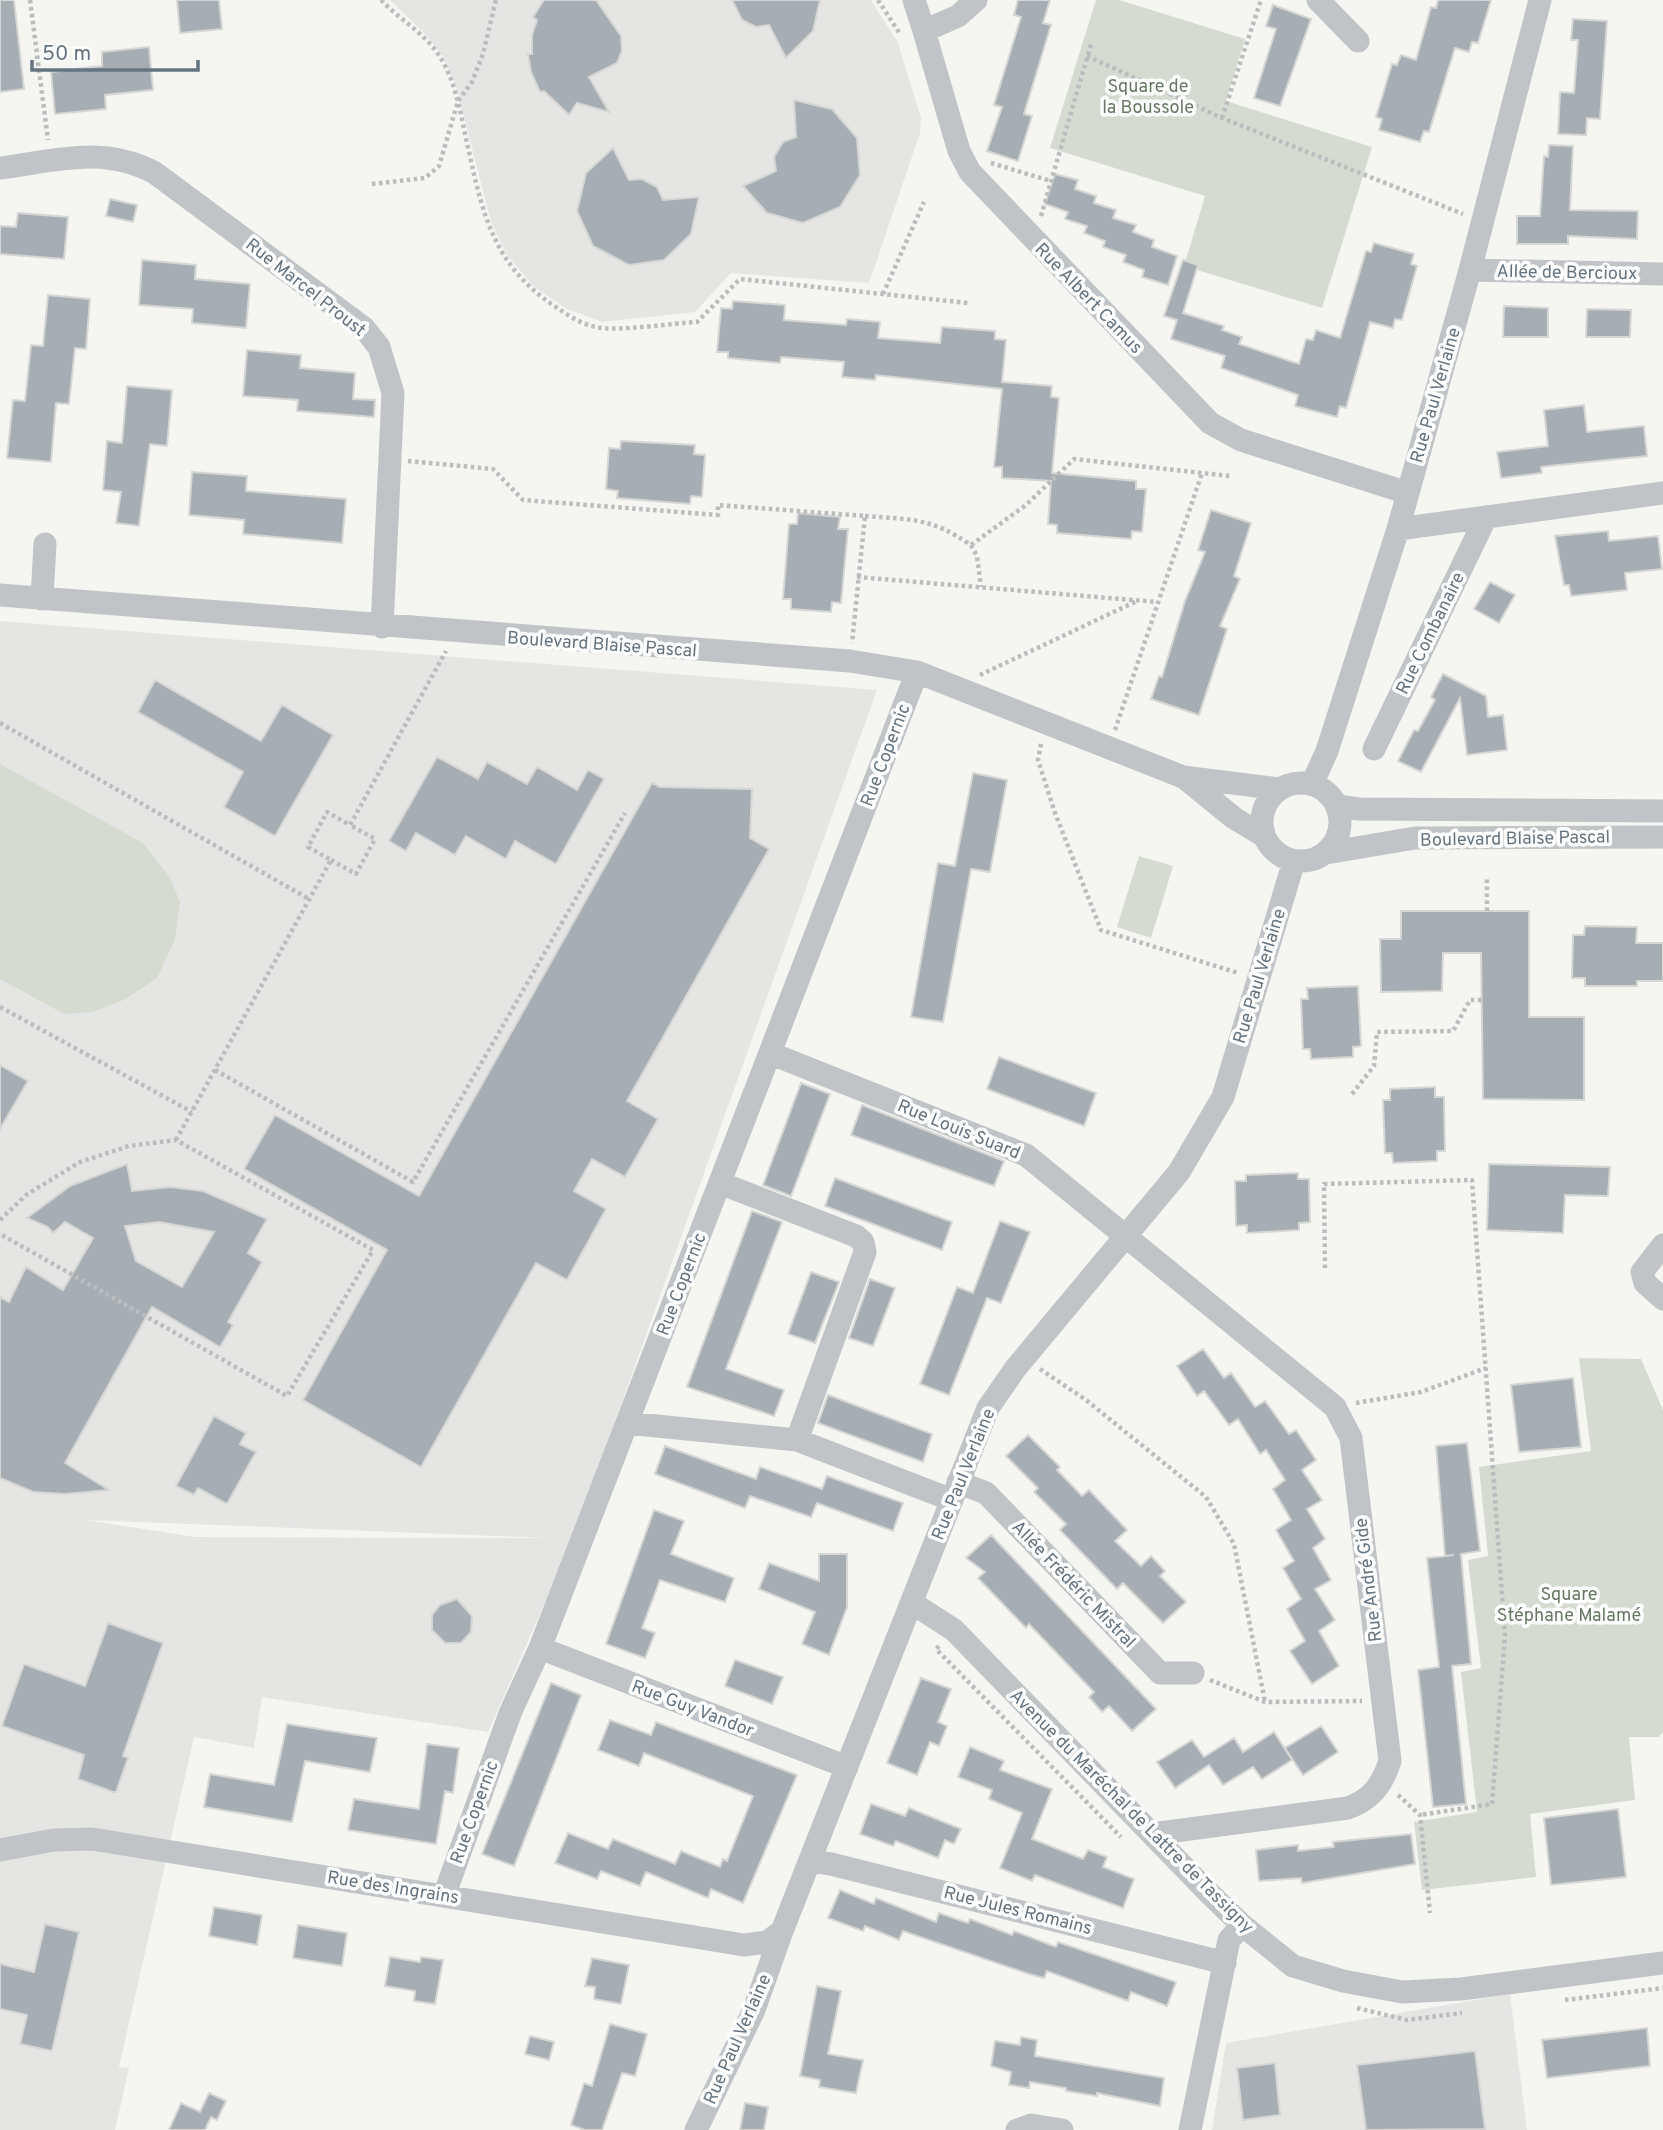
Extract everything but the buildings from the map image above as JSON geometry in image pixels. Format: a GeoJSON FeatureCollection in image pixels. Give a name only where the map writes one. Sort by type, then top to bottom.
{"type":"FeatureCollection","features":[{"type":"Feature","properties":{"kind":"street","name":"Rue Albert Camus"},"geometry":{"type":"LineString","coordinates":[[914,0],[961,154],[970,172],[1210,423],[1241,440],[1408,493]]}},
{"type":"Feature","properties":{"kind":"street"},"geometry":{"type":"LineString","coordinates":[[924,32],[958,16],[976,0]]}},
{"type":"Feature","properties":{"kind":"street"},"geometry":{"type":"LineString","coordinates":[[1318,0],[1358,41]]}},
{"type":"Feature","properties":{"kind":"street","name":"Rue Paul Verlaine"},"geometry":{"type":"LineString","coordinates":[[1312,784],[1327,751],[1398,529],[1483,222],[1540,0]]}},
{"type":"Feature","properties":{"kind":"street","name":"Rue Marcel Proust"},"geometry":{"type":"LineString","coordinates":[[0,168],[102,155],[138,164],[155,173],[364,328],[379,348],[393,393],[382,627]]}},
{"type":"Feature","properties":{"kind":"street","name":"Allée de Bercioux"},"geometry":{"type":"LineString","coordinates":[[1470,270],[1663,274]]}},
{"type":"Feature","properties":{"kind":"street"},"geometry":{"type":"LineString","coordinates":[[1398,529],[1663,492]]}},
{"type":"Feature","properties":{"kind":"street","name":"Rue Combanaire"},"geometry":{"type":"LineString","coordinates":[[1374,748],[1486,517]]}},
{"type":"Feature","properties":{"kind":"street"},"geometry":{"type":"LineString","coordinates":[[42,598],[45,544]]}},
{"type":"Feature","properties":{"kind":"street","name":"Boulevard Blaise Pascal"},"geometry":{"type":"LineString","coordinates":[[0,595],[382,627],[850,661],[917,672],[1184,777],[1279,789],[1290,784],[1312,784]]}},
{"type":"Feature","properties":{"kind":"street","name":"Rue Copernic"},"geometry":{"type":"LineString","coordinates":[[444,1896],[510,1711],[540,1648],[772,1054],[917,672]]}},
{"type":"Feature","properties":{"kind":"street","name":"Boulevard Blaise Pascal"},"geometry":{"type":"LineString","coordinates":[[1184,777],[1234,818],[1264,836],[1280,855],[1294,861],[1312,860],[1326,853],[1415,838],[1663,837]]}},
{"type":"Feature","properties":{"kind":"street"},"geometry":{"type":"LineString","coordinates":[[1312,784],[1322,789],[1337,806],[1340,828],[1337,839],[1326,853]]}},
{"type":"Feature","properties":{"kind":"street"},"geometry":{"type":"LineString","coordinates":[[1264,836],[1262,816],[1265,806],[1279,789]]}},
{"type":"Feature","properties":{"kind":"street","name":"Boulevard Blaise Pascal"},"geometry":{"type":"LineString","coordinates":[[1337,806],[1360,810],[1663,811]]}},
{"type":"Feature","properties":{"kind":"street","name":"Rue Paul Verlaine"},"geometry":{"type":"LineString","coordinates":[[696,2130],[754,2010],[782,1931],[988,1408],[1024,1358],[1179,1172],[1223,1097],[1294,861]]}},
{"type":"Feature","properties":{"kind":"street","name":"Rue Louis Suard"},"geometry":{"type":"LineString","coordinates":[[772,1054],[1026,1155],[1127,1236]]}},
{"type":"Feature","properties":{"kind":"street"},"geometry":{"type":"LineString","coordinates":[[720,1183],[856,1236],[863,1242],[865,1252],[797,1440]]}},
{"type":"Feature","properties":{"kind":"street","name":"Rue André Gide"},"geometry":{"type":"LineString","coordinates":[[1127,1236],[1335,1407],[1351,1438],[1390,1760],[1382,1781]]}},
{"type":"Feature","properties":{"kind":"street"},"geometry":{"type":"LineString","coordinates":[[1663,1245],[1642,1272],[1645,1283],[1663,1299]]}},
{"type":"Feature","properties":{"kind":"street","name":"Allée Frédéric Mistral"},"geometry":{"type":"LineString","coordinates":[[627,1423],[797,1440],[955,1491],[986,1493],[1160,1673],[1193,1673]]}},
{"type":"Feature","properties":{"kind":"street","name":"Avenue du Maréchal de Lattre de Tassigny"},"geometry":{"type":"LineString","coordinates":[[912,1602],[954,1630],[1242,1926],[1293,1966],[1343,1981],[1402,1992],[1461,1989],[1663,1963]]}},
{"type":"Feature","properties":{"kind":"street","name":"Rue Guy Vandor"},"geometry":{"type":"LineString","coordinates":[[540,1648],[847,1767]]}},
{"type":"Feature","properties":{"kind":"street"},"geometry":{"type":"LineString","coordinates":[[1152,1834],[1348,1808],[1366,1801],[1382,1781]]}},
{"type":"Feature","properties":{"kind":"street","name":"Rue des Ingrains"},"geometry":{"type":"LineString","coordinates":[[0,1850],[54,1840],[92,1839],[744,1945],[767,1942],[782,1931]]}},
{"type":"Feature","properties":{"kind":"street","name":"Rue Jules Romains"},"geometry":{"type":"LineString","coordinates":[[810,1861],[844,1867],[1225,1963]]}},
{"type":"Feature","properties":{"kind":"street"},"geometry":{"type":"LineString","coordinates":[[1190,2130],[1229,1940],[1242,1926]]}},
{"type":"Feature","properties":{"kind":"street"},"geometry":{"type":"LineString","coordinates":[[1017,2130],[1031,2125],[1062,2130]]}},
{"type":"Feature","properties":{"kind":"path"},"geometry":{"type":"LineString","coordinates":[[30,0],[51,162]]}},
{"type":"Feature","properties":{"kind":"path"},"geometry":{"type":"LineString","coordinates":[[381,0],[435,50],[458,101],[485,223],[497,246],[522,280],[539,296],[573,318],[597,328],[697,322],[740,279],[968,303]]}},
{"type":"Feature","properties":{"kind":"path"},"geometry":{"type":"LineString","coordinates":[[372,184],[425,178],[439,166],[458,101],[472,82],[479,63],[496,0]]}},
{"type":"Feature","properties":{"kind":"path"},"geometry":{"type":"LineString","coordinates":[[1222,118],[1261,0]]}},
{"type":"Feature","properties":{"kind":"path"},"geometry":{"type":"LineString","coordinates":[[1034,241],[1091,44]]}},
{"type":"Feature","properties":{"kind":"path"},"geometry":{"type":"LineString","coordinates":[[1087,57],[1222,118],[1483,222]]}},
{"type":"Feature","properties":{"kind":"path"},"geometry":{"type":"LineString","coordinates":[[961,154],[1051,181]]}},
{"type":"Feature","properties":{"kind":"path"},"geometry":{"type":"LineString","coordinates":[[883,294],[924,202]]}},
{"type":"Feature","properties":{"kind":"path"},"geometry":{"type":"LineString","coordinates":[[389,459],[493,469],[523,499],[718,515],[718,505],[926,521],[946,528],[971,545],[977,556],[981,588]]}},
{"type":"Feature","properties":{"kind":"path"},"geometry":{"type":"LineString","coordinates":[[971,545],[1026,505],[1074,459],[1230,476]]}},
{"type":"Feature","properties":{"kind":"path"},"geometry":{"type":"LineString","coordinates":[[1109,747],[1202,473]]}},
{"type":"Feature","properties":{"kind":"path"},"geometry":{"type":"LineString","coordinates":[[850,661],[864,516]]}},
{"type":"Feature","properties":{"kind":"path"},"geometry":{"type":"LineString","coordinates":[[857,577],[1157,602]]}},
{"type":"Feature","properties":{"kind":"path"},"geometry":{"type":"LineString","coordinates":[[955,687],[1138,601]]}},
{"type":"Feature","properties":{"kind":"path"},"geometry":{"type":"LineString","coordinates":[[350,825],[456,632]]}},
{"type":"Feature","properties":{"kind":"path"},"geometry":{"type":"LineString","coordinates":[[1045,722],[1038,760],[1055,813],[1101,930],[1258,979]]}},
{"type":"Feature","properties":{"kind":"path"},"geometry":{"type":"LineString","coordinates":[[0,723],[309,899]]}},
{"type":"Feature","properties":{"kind":"path"},"geometry":{"type":"LineString","coordinates":[[327,812],[350,825],[375,839],[356,874],[308,847],[327,812]]}},
{"type":"Feature","properties":{"kind":"path"},"geometry":{"type":"LineString","coordinates":[[215,1070],[413,1182],[625,813]]}},
{"type":"Feature","properties":{"kind":"path"},"geometry":{"type":"LineString","coordinates":[[176,1140],[331,860]]}},
{"type":"Feature","properties":{"kind":"path"},"geometry":{"type":"LineString","coordinates":[[1487,877],[1487,911]]}},
{"type":"Feature","properties":{"kind":"path"},"geometry":{"type":"LineString","coordinates":[[1352,1094],[1374,1066],[1377,1032],[1453,1031],[1470,1000],[1482,1000]]}},
{"type":"Feature","properties":{"kind":"path"},"geometry":{"type":"LineString","coordinates":[[0,1007],[192,1112]]}},
{"type":"Feature","properties":{"kind":"path"},"geometry":{"type":"LineString","coordinates":[[0,1220],[34,1189],[80,1162],[130,1146],[176,1140],[373,1250],[287,1396],[0,1234]]}},
{"type":"Feature","properties":{"kind":"path"},"geometry":{"type":"LineString","coordinates":[[1325,1268],[1324,1184],[1472,1180],[1505,1636],[1492,1804],[1420,1815]]}},
{"type":"Feature","properties":{"kind":"path"},"geometry":{"type":"LineString","coordinates":[[1024,1358],[1086,1399],[1206,1497],[1234,1544],[1265,1702]]}},
{"type":"Feature","properties":{"kind":"path"},"geometry":{"type":"LineString","coordinates":[[1335,1407],[1421,1392],[1486,1368]]}},
{"type":"Feature","properties":{"kind":"path"},"geometry":{"type":"LineString","coordinates":[[947,1638],[936,1650],[1125,1842]]}},
{"type":"Feature","properties":{"kind":"path"},"geometry":{"type":"LineString","coordinates":[[1193,1673],[1265,1702],[1383,1700]]}},
{"type":"Feature","properties":{"kind":"path"},"geometry":{"type":"LineString","coordinates":[[1382,1781],[1420,1815],[1430,1913]]}},
{"type":"Feature","properties":{"kind":"shaded area"},"geometry":{"type":"Polygon","coordinates":[[[390,0],[871,0],[898,43],[921,118],[920,133],[869,283],[731,273],[695,312],[602,322],[565,308],[533,286],[507,255],[491,222],[456,86],[442,55],[427,36],[390,0]]]}},
{"type":"Feature","properties":{"kind":"shaded area"},"geometry":{"type":"Polygon","coordinates":[[[0,621],[877,690],[573,1539],[488,1732],[262,1697],[254,1748],[194,1737],[119,2067],[129,2068],[115,2130],[0,2130],[0,621]],[[86,1520],[195,1537],[548,1538],[86,1520]]]}},
{"type":"Feature","properties":{"kind":"shaded area"},"geometry":{"type":"Polygon","coordinates":[[[1510,1994],[1527,2130],[1212,2130],[1226,2043],[1510,1994]]]}},
{"type":"Feature","properties":{"kind":"green space","name":"Square de la Boussole"},"geometry":{"type":"Polygon","coordinates":[[[1096,0],[1119,0],[1245,39],[1226,101],[1372,147],[1322,308],[1184,266],[1205,196],[1050,148],[1096,0]]]}},
{"type":"Feature","properties":{"kind":"green space"},"geometry":{"type":"Polygon","coordinates":[[[0,764],[143,843],[169,876],[180,902],[175,939],[157,978],[126,999],[93,1012],[64,1014],[0,979],[0,764]]]}},
{"type":"Feature","properties":{"kind":"green space"},"geometry":{"type":"Polygon","coordinates":[[[1139,856],[1173,866],[1151,938],[1117,927],[1139,856]]]}},
{"type":"Feature","properties":{"kind":"green space","name":"Square Stéphane Malamé"},"geometry":{"type":"Polygon","coordinates":[[[1579,1358],[1641,1359],[1663,1410],[1663,1731],[1659,1737],[1629,1737],[1635,1800],[1530,1814],[1536,1877],[1422,1890],[1414,1822],[1477,1812],[1461,1672],[1481,1668],[1468,1560],[1488,1556],[1479,1467],[1591,1451],[1579,1358]]]}}]}
